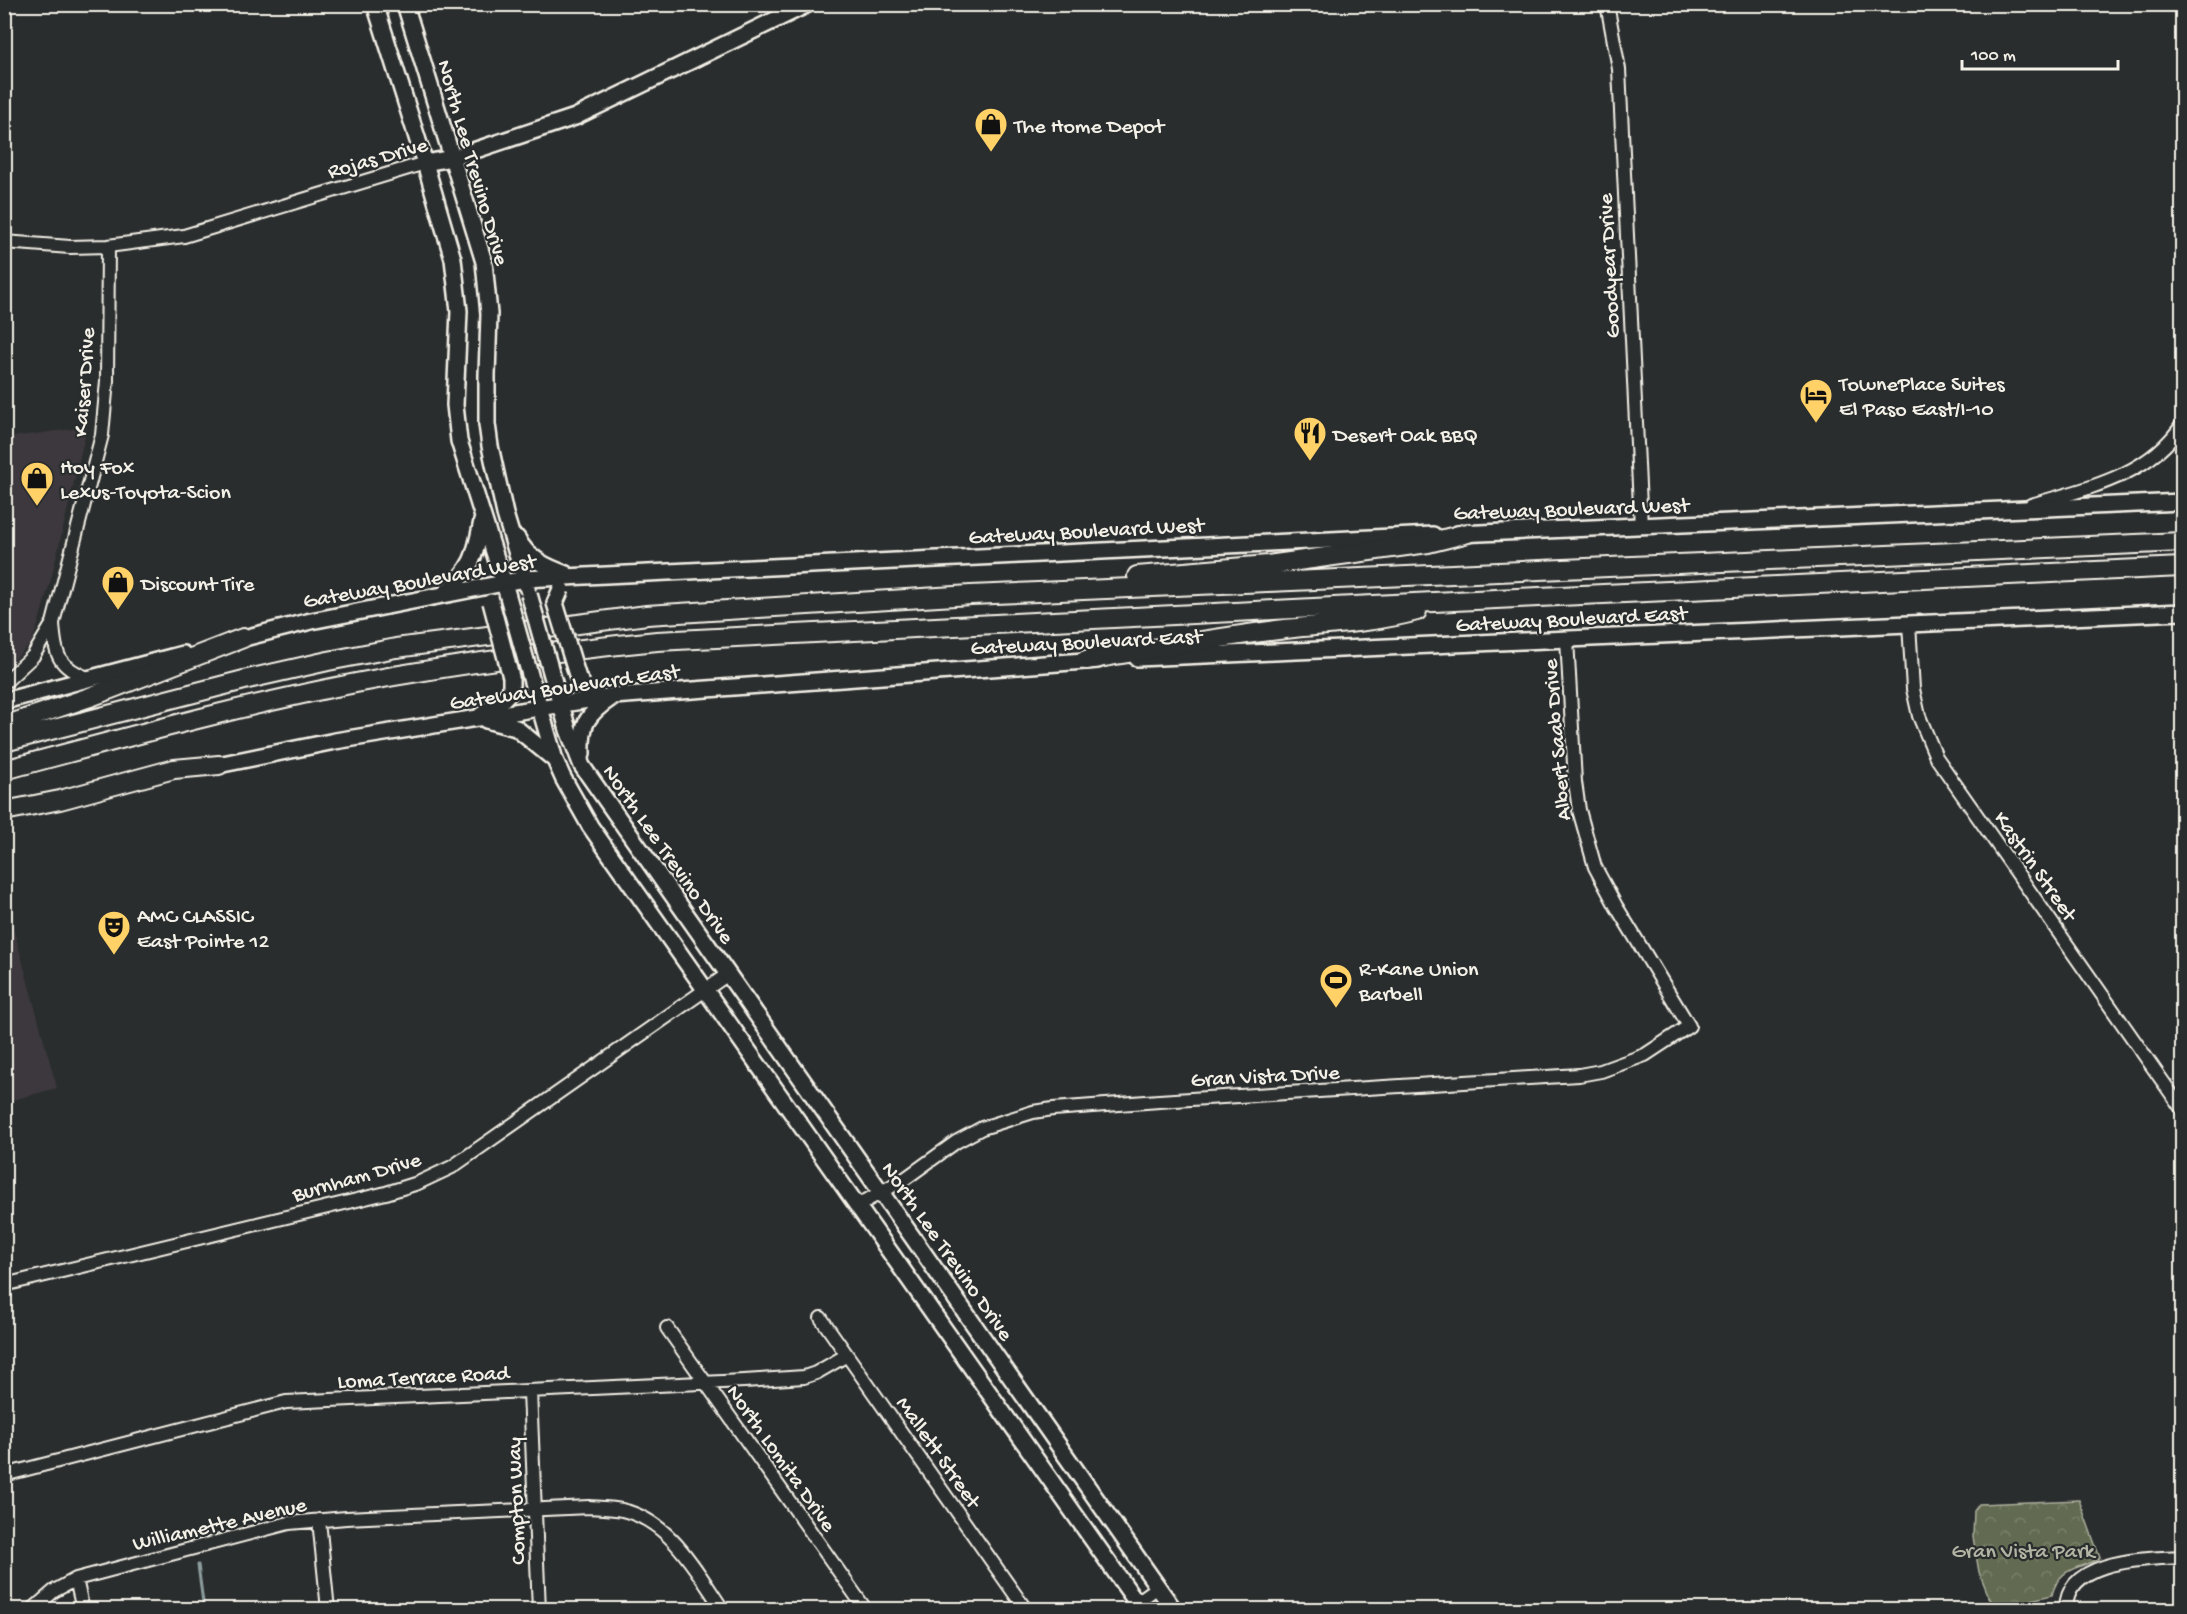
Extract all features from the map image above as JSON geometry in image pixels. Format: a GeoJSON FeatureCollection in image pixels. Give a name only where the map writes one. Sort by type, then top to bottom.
{"type":"FeatureCollection","features":[{"type":"Feature","properties":{"kind":"highway"},"geometry":{"type":"LineString","coordinates":[[971,595],[1063,582],[1268,565],[1428,543],[1468,533]]}},
{"type":"Feature","properties":{"kind":"highway"},"geometry":{"type":"LineString","coordinates":[[4,742],[248,679],[396,648],[647,615],[971,595],[2182,542]]}},
{"type":"Feature","properties":{"kind":"highway"},"geometry":{"type":"LineString","coordinates":[[4,770],[217,714],[345,686],[459,665],[611,645],[1454,601],[2182,567]]}},
{"type":"Feature","properties":{"kind":"highway"},"geometry":{"type":"LineString","coordinates":[[1086,660],[1200,641],[1363,622],[1454,601]]}},
{"type":"Feature","properties":{"kind":"highway"},"geometry":{"type":"LineString","coordinates":[[4,726],[90,697],[243,638]]}},
{"type":"Feature","properties":{"kind":"highway"},"geometry":{"type":"LineString","coordinates":[[4,811],[60,800],[174,769],[219,765]]}},
{"type":"Feature","properties":{"kind":"main road"},"geometry":{"type":"LineString","coordinates":[[375,4],[426,163],[443,222],[456,283],[459,311],[455,405],[459,441],[506,588],[555,760],[570,793],[590,826],[1135,1607]]}},
{"type":"Feature","properties":{"kind":"main road","name":"North Lee Trevino Drive"},"geometry":{"type":"LineString","coordinates":[[405,4],[484,262],[489,314],[487,424],[494,471],[568,730],[582,766],[1174,1610]]}},
{"type":"Feature","properties":{"kind":"main road","name":"Rojas Drive"},"geometry":{"type":"LineString","coordinates":[[426,163],[452,158],[575,117],[808,4]]}},
{"type":"Feature","properties":{"kind":"main road","name":"Gateway Boulevard West"},"geometry":{"type":"LineString","coordinates":[[4,701],[312,621],[466,590],[526,587],[574,577],[1468,533],[2182,502]]}},
{"type":"Feature","properties":{"kind":"main road"},"geometry":{"type":"LineString","coordinates":[[505,514],[526,552],[545,567],[574,577],[561,589],[555,603],[578,678],[583,685],[613,696]]}},
{"type":"Feature","properties":{"kind":"main road"},"geometry":{"type":"LineString","coordinates":[[443,594],[463,576],[472,562],[483,518]]}},
{"type":"Feature","properties":{"kind":"main road"},"geometry":{"type":"LineString","coordinates":[[466,590],[483,594],[491,602],[511,677],[510,691],[501,701],[478,718]]}},
{"type":"Feature","properties":{"kind":"main road","name":"Gateway Boulevard East"},"geometry":{"type":"LineString","coordinates":[[4,820],[219,765],[335,741],[613,696],[1086,660],[2182,612]]}},
{"type":"Feature","properties":{"kind":"main road"},"geometry":{"type":"LineString","coordinates":[[582,766],[581,734],[584,724],[597,707],[613,696]]}},
{"type":"Feature","properties":{"kind":"main road"},"geometry":{"type":"LineString","coordinates":[[478,718],[516,728],[555,760]]}},
{"type":"Feature","properties":{"kind":"street","name":"Goodyear Drive"},"geometry":{"type":"LineString","coordinates":[[1607,4],[1619,69],[1641,527]]}},
{"type":"Feature","properties":{"kind":"street","name":"Rojas Drive"},"geometry":{"type":"LineString","coordinates":[[4,242],[70,247],[156,242],[204,231],[426,163]]}},
{"type":"Feature","properties":{"kind":"street","name":"Kaiser Drive"},"geometry":{"type":"LineString","coordinates":[[4,683],[33,656],[53,623],[102,435],[107,381],[108,246]]}},
{"type":"Feature","properties":{"kind":"street"},"geometry":{"type":"LineString","coordinates":[[2015,510],[2124,476],[2156,454],[2182,425]]}},
{"type":"Feature","properties":{"kind":"street","name":"Kaiser Drive"},"geometry":{"type":"LineString","coordinates":[[53,623],[54,645],[60,660],[73,673],[90,679]]}},
{"type":"Feature","properties":{"kind":"street","name":"Kastrin Street"},"geometry":{"type":"LineString","coordinates":[[1909,624],[1913,689],[1918,716],[1936,757],[2182,1109]]}},
{"type":"Feature","properties":{"kind":"street","name":"Albert Saab Drive"},"geometry":{"type":"LineString","coordinates":[[1567,639],[1575,782],[1579,810],[1592,857],[1610,896],[1689,1026]]}},
{"type":"Feature","properties":{"kind":"street","name":"Burnham Drive"},"geometry":{"type":"LineString","coordinates":[[4,1285],[418,1183],[452,1167],[728,974]]}},
{"type":"Feature","properties":{"kind":"street","name":"Gran Vista Drive"},"geometry":{"type":"LineString","coordinates":[[857,1206],[882,1193],[956,1142],[982,1128],[1021,1114],[1053,1109],[1159,1101],[1579,1075],[1602,1071],[1645,1055],[1689,1026]]}},
{"type":"Feature","properties":{"kind":"street","name":"Mallett Street"},"geometry":{"type":"LineString","coordinates":[[820,1318],[1026,1610]]}},
{"type":"Feature","properties":{"kind":"street","name":"North Lomita Drive"},"geometry":{"type":"LineString","coordinates":[[667,1328],[866,1610]]}},
{"type":"Feature","properties":{"kind":"street","name":"Loma Terrace Road"},"geometry":{"type":"LineString","coordinates":[[4,1475],[286,1402],[804,1377],[816,1373],[847,1355]]}},
{"type":"Feature","properties":{"kind":"street","name":"Compton Way"},"geometry":{"type":"LineString","coordinates":[[530,1391],[539,1610]]}},
{"type":"Feature","properties":{"kind":"street","name":"Williamette Avenue"},"geometry":{"type":"LineString","coordinates":[[32,1610],[54,1591],[76,1579],[289,1523],[589,1508],[622,1510],[641,1517],[660,1530],[680,1548],[723,1610]]}},
{"type":"Feature","properties":{"kind":"street"},"geometry":{"type":"LineString","coordinates":[[319,1520],[328,1610]]}},
{"type":"Feature","properties":{"kind":"street"},"geometry":{"type":"LineString","coordinates":[[2066,1604],[2077,1582],[2098,1569],[2127,1560],[2182,1557]]}},
{"type":"Feature","properties":{"kind":"street"},"geometry":{"type":"LineString","coordinates":[[76,1579],[83,1610]]}},
{"type":"Feature","properties":{"kind":"street"},"geometry":{"type":"LineString","coordinates":[[1135,1607],[1158,1587]]}},
{"type":"Feature","properties":{"kind":"shaded area","name":"Hoy Fox Lexus-Toyota-Scion"},"geometry":{"type":"Polygon","coordinates":[[[87,427],[37,628],[31,643],[5,669],[5,438],[87,427]]]}},
{"type":"Feature","properties":{"kind":"shaded area"},"geometry":{"type":"Polygon","coordinates":[[[4,894],[57,1088],[5,1102],[4,1102],[4,894]]]}},
{"type":"Feature","properties":{"kind":"green space","name":"Gran Vista Park"},"geometry":{"type":"Polygon","coordinates":[[[2079,1500],[2100,1558],[2064,1574],[2055,1586],[2052,1595],[1994,1609],[1979,1572],[1973,1537],[1974,1511],[1979,1504],[2079,1500]]]}},
{"type":"Feature","properties":{"kind":"waterway"},"geometry":{"type":"LineString","coordinates":[[198,1565],[204,1610]]}},
{"type":"Feature","properties":{"kind":"place","name":"The Home Depot"},"geometry":{"type":"Point","coordinates":[991,153]}},
{"type":"Feature","properties":{"kind":"place","name":"TownePlace Suites El Paso East/I-10"},"geometry":{"type":"Point","coordinates":[1816,424]}},
{"type":"Feature","properties":{"kind":"place","name":"Desert Oak BBQ"},"geometry":{"type":"Point","coordinates":[1310,462]}},
{"type":"Feature","properties":{"kind":"place","name":"Hoy Fox Lexus-Toyota-Scion"},"geometry":{"type":"Point","coordinates":[37,507]}},
{"type":"Feature","properties":{"kind":"place","name":"Discount Tire"},"geometry":{"type":"Point","coordinates":[118,611]}},
{"type":"Feature","properties":{"kind":"place","name":"AMC CLASSIC East Pointe 12"},"geometry":{"type":"Point","coordinates":[114,956]}},
{"type":"Feature","properties":{"kind":"place","name":"R-Kane Union Barbell"},"geometry":{"type":"Point","coordinates":[1336,1009]}}]}
